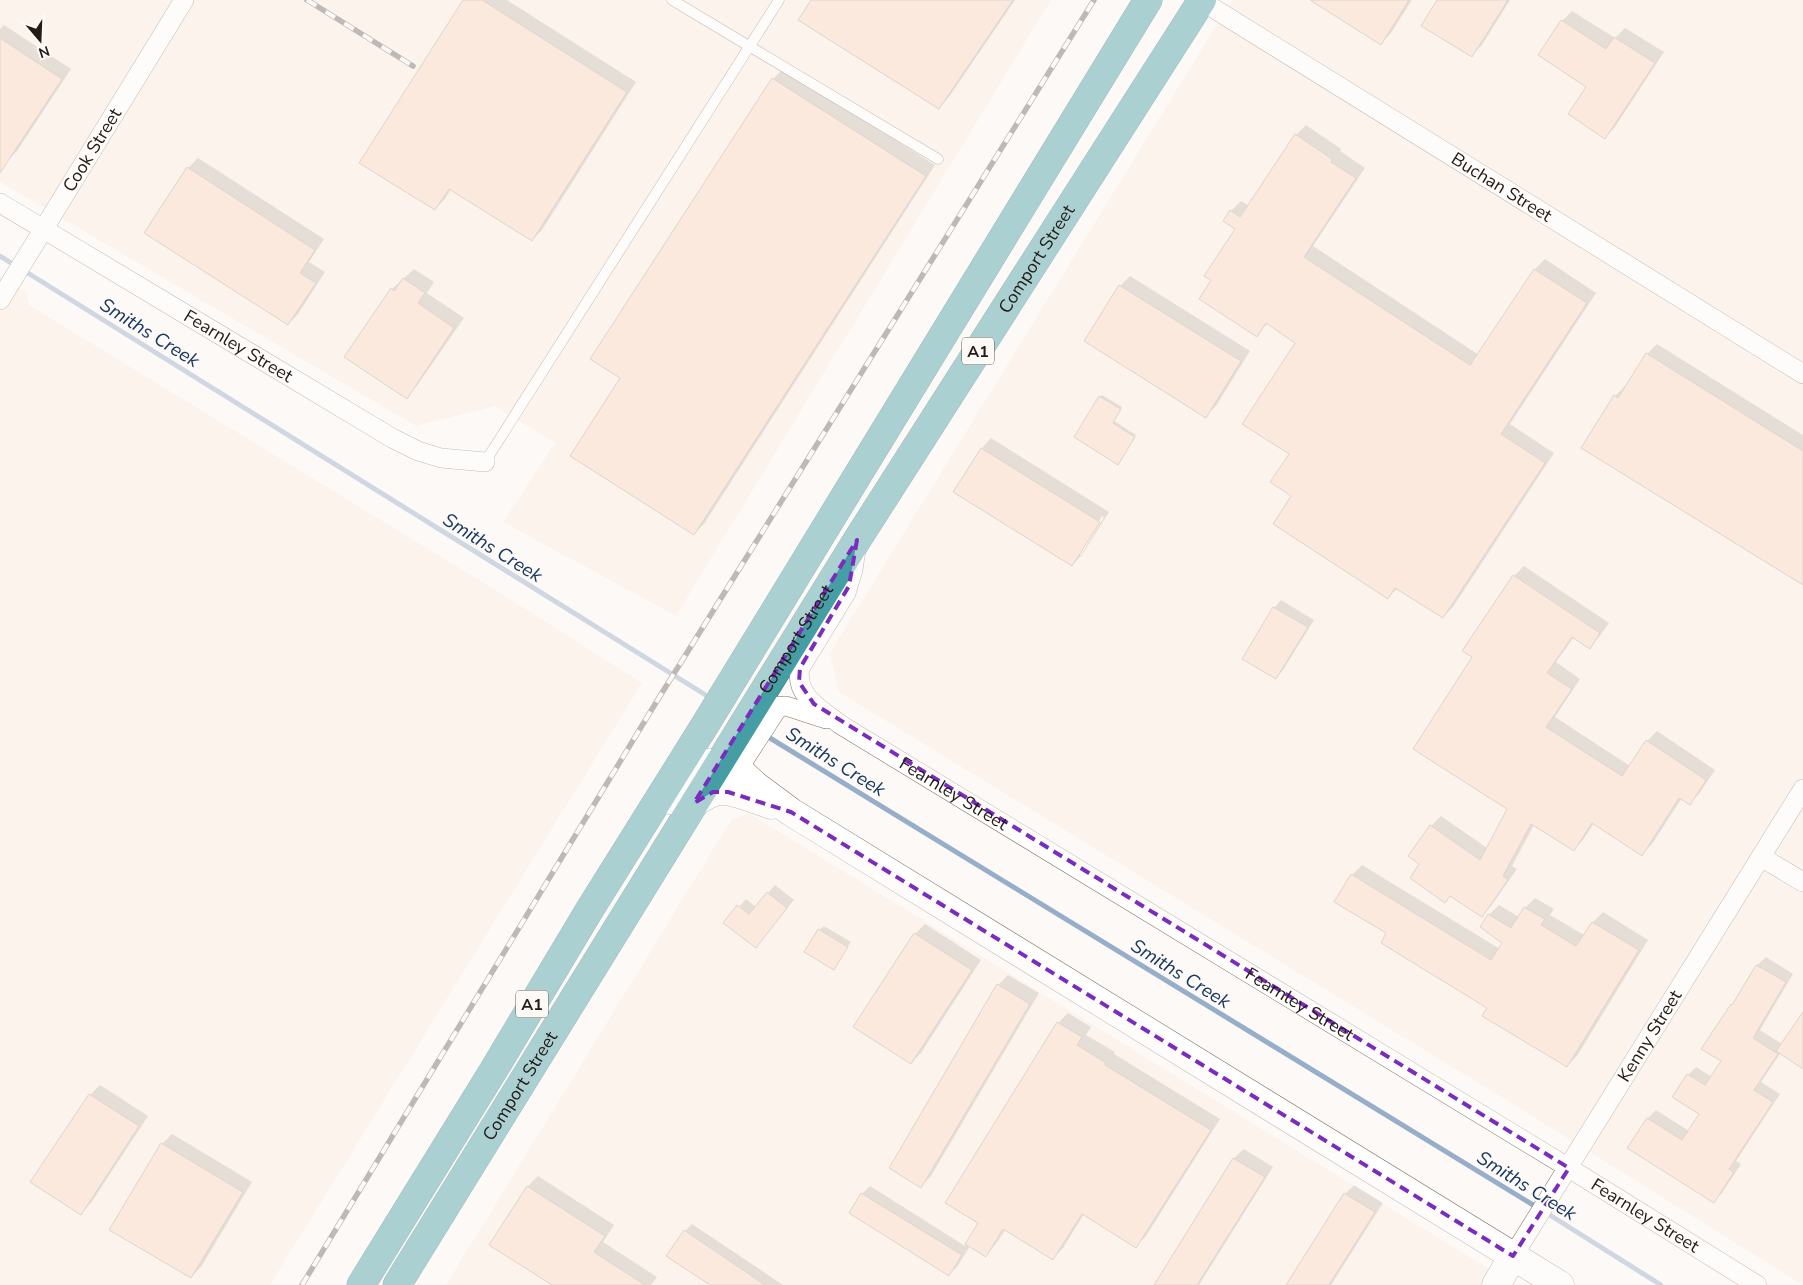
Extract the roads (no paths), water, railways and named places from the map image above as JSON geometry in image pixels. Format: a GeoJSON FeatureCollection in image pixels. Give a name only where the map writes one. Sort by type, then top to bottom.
{"type":"FeatureCollection","features":[{"type":"Feature","properties":{"kind":"highway","name":"Comport Street"},"geometry":{"type":"LineString","coordinates":[[361,1285],[488,1079],[590,908],[706,725],[1148,0]]}},
{"type":"Feature","properties":{"kind":"highway","name":"Comport Street"},"geometry":{"type":"LineString","coordinates":[[397,1285],[694,803],[731,769],[734,740],[765,707],[857,540],[1201,0]]}},
{"type":"Feature","properties":{"kind":"street","name":"Cook Street"},"geometry":{"type":"LineString","coordinates":[[3,296],[184,0]]}},
{"type":"Feature","properties":{"kind":"street","name":"Buchan Street"},"geometry":{"type":"LineString","coordinates":[[1201,0],[1803,374]]}},
{"type":"Feature","properties":{"kind":"street","name":"Fearnley Street"},"geometry":{"type":"LineString","coordinates":[[0,202],[418,452],[441,458],[485,462]]}},
{"type":"Feature","properties":{"kind":"street","name":"Fearnley Street"},"geometry":{"type":"LineString","coordinates":[[857,540],[849,586],[805,659],[799,675],[799,682],[808,698],[842,725],[1569,1168],[1757,1285]]}},
{"type":"Feature","properties":{"kind":"street","name":"Fearnley Street"},"geometry":{"type":"LineString","coordinates":[[765,707],[786,706],[842,725]]}},
{"type":"Feature","properties":{"kind":"street"},"geometry":{"type":"LineString","coordinates":[[731,769],[744,760],[765,707]]}},
{"type":"Feature","properties":{"kind":"street"},"geometry":{"type":"LineString","coordinates":[[590,908],[621,880],[684,778],[702,764],[709,763],[731,769],[791,812],[1560,1285]]}},
{"type":"Feature","properties":{"kind":"street","name":"Kenny Street"},"geometry":{"type":"LineString","coordinates":[[1496,1285],[1803,789]]}},
{"type":"Feature","properties":{"kind":"street"},"geometry":{"type":"LineString","coordinates":[[694,803],[713,792],[728,792],[737,793],[791,812]]}},
{"type":"Feature","properties":{"kind":"street"},"geometry":{"type":"LineString","coordinates":[[1761,856],[1803,882]]}},
{"type":"Feature","properties":{"kind":"lane"},"geometry":{"type":"LineString","coordinates":[[672,0],[938,159]]}},
{"type":"Feature","properties":{"kind":"lane"},"geometry":{"type":"LineString","coordinates":[[485,462],[779,0]]}},
{"type":"Feature","properties":{"kind":"waterway","name":"Smiths Creek"},"geometry":{"type":"LineString","coordinates":[[0,256],[16,266]]}},
{"type":"Feature","properties":{"kind":"waterway","name":"Smiths Creek"},"geometry":{"type":"LineString","coordinates":[[23,270],[712,699]]}},
{"type":"Feature","properties":{"kind":"waterway","name":"Smiths Creek"},"geometry":{"type":"LineString","coordinates":[[765,735],[1538,1208]]}},
{"type":"Feature","properties":{"kind":"waterway","name":"Smiths Creek"},"geometry":{"type":"LineString","coordinates":[[1545,1212],[1661,1285]]}},
{"type":"Feature","properties":{"kind":"railway"},"geometry":{"type":"LineString","coordinates":[[307,0],[413,66]]}},
{"type":"Feature","properties":{"kind":"railway"},"geometry":{"type":"LineString","coordinates":[[302,1285],[660,696],[1094,0]]}}]}
